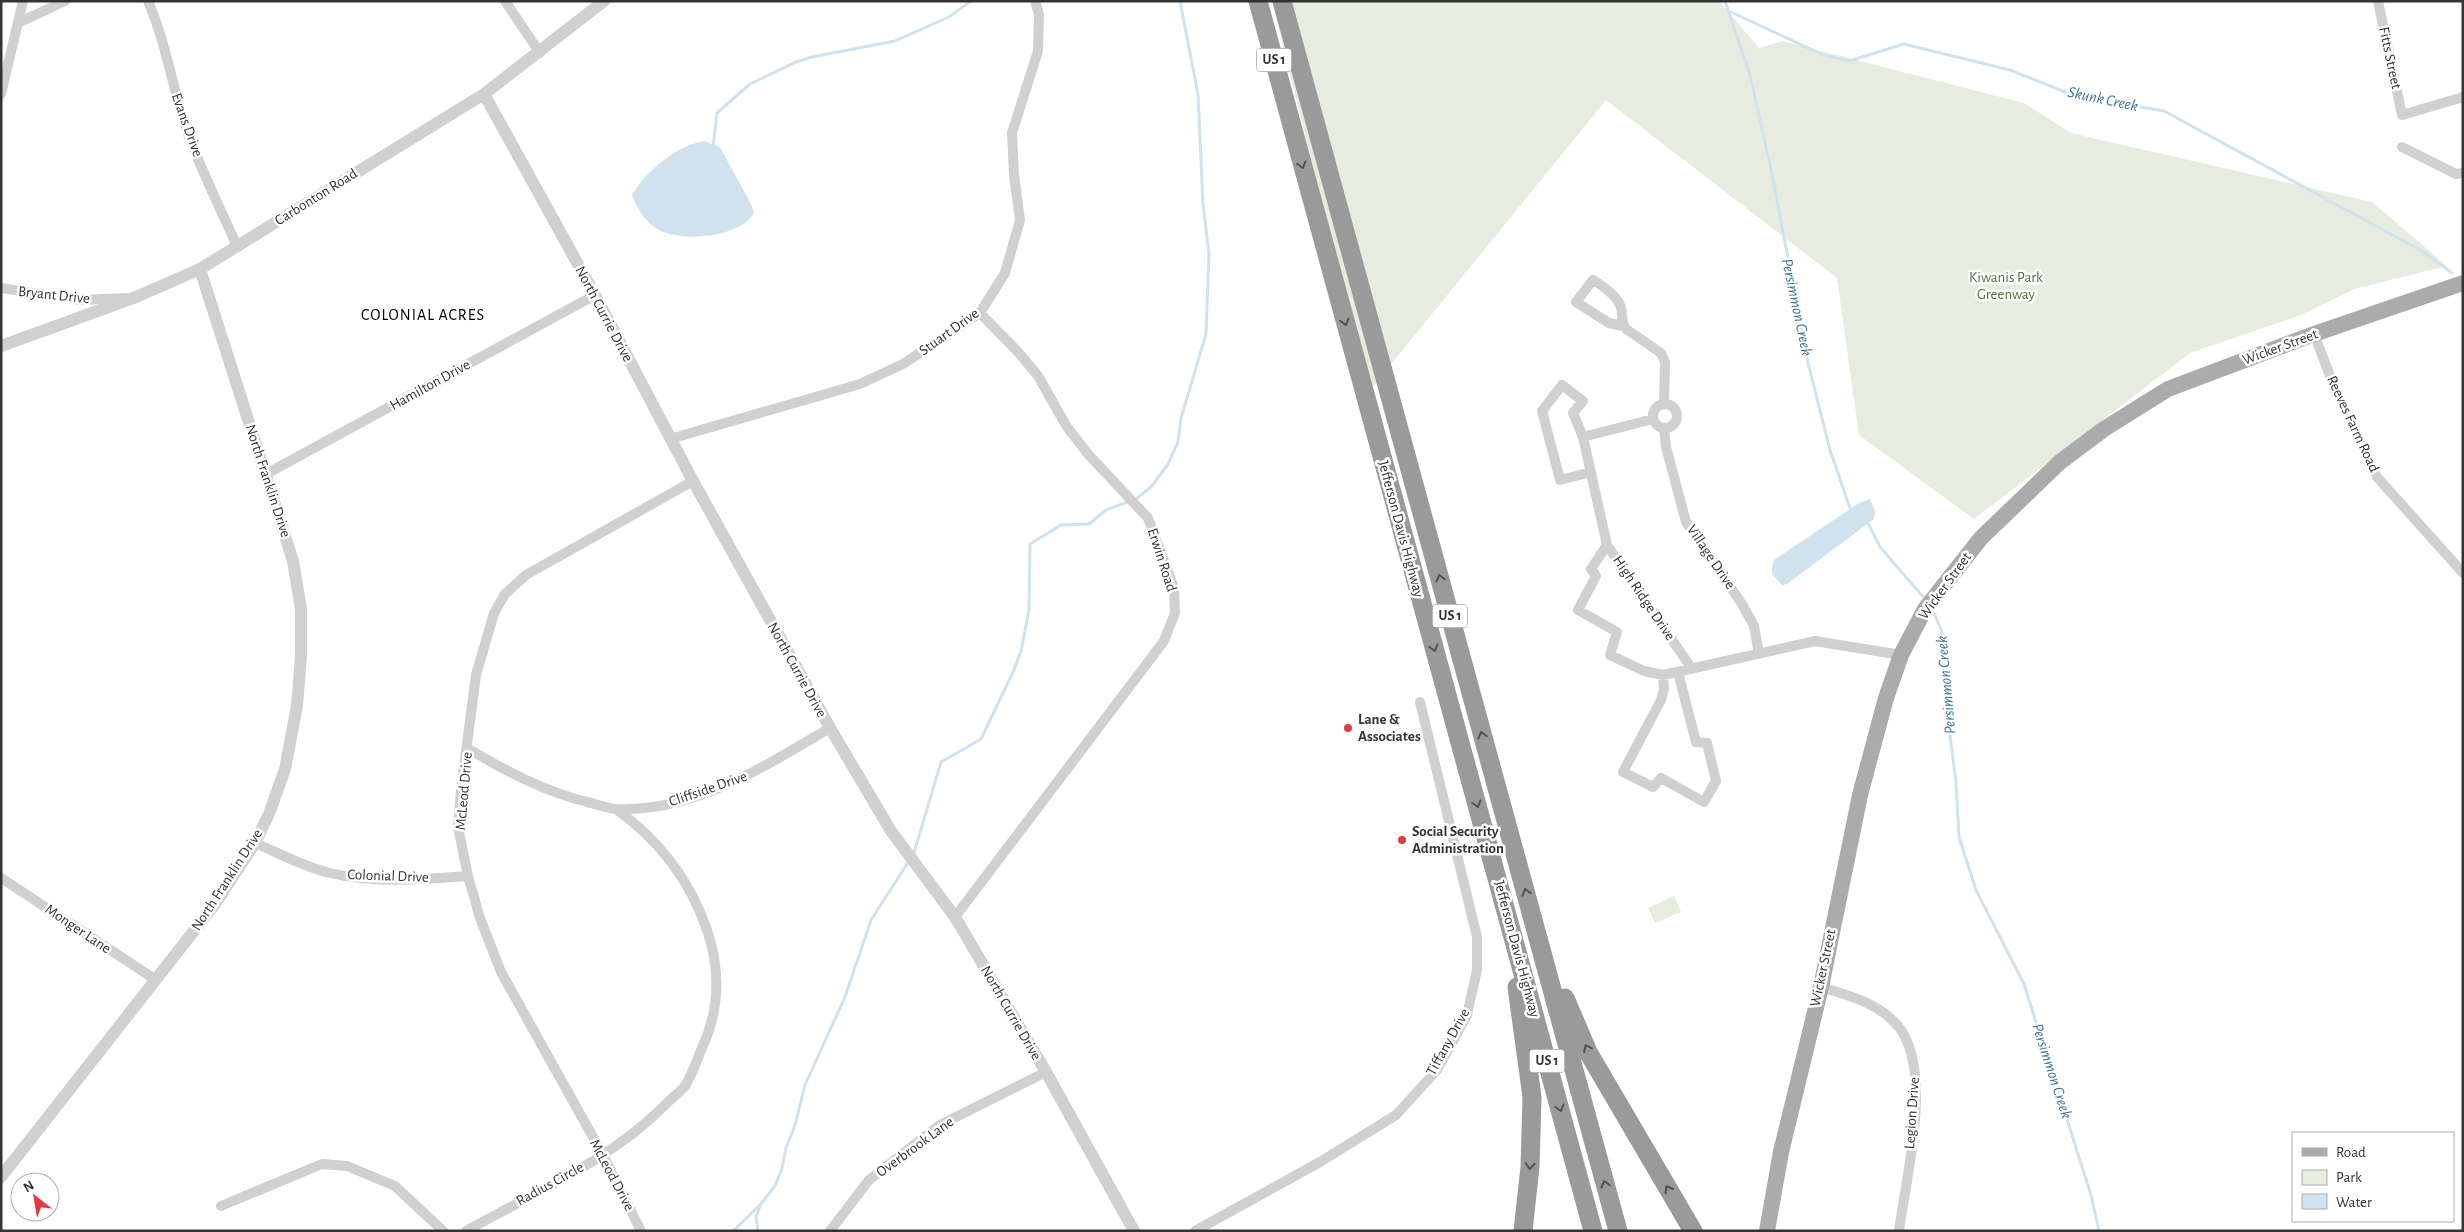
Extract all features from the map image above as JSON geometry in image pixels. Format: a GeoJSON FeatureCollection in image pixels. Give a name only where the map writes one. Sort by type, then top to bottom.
{"type":"FeatureCollection","features":[{"type":"Feature","properties":{"kind":"highway","name":"Jefferson Davis Highway"},"geometry":{"type":"LineString","coordinates":[[1258,1],[1593,1231]]}},
{"type":"Feature","properties":{"kind":"highway","name":"Jefferson Davis Highway"},"geometry":{"type":"LineString","coordinates":[[1282,1],[1618,1231]]}},
{"type":"Feature","properties":{"kind":"highway"},"geometry":{"type":"LineString","coordinates":[[1501,892],[1532,1097],[1530,1168],[1522,1231]]}},
{"type":"Feature","properties":{"kind":"highway"},"geometry":{"type":"LineString","coordinates":[[1533,915],[1588,1052],[1693,1231]]}},
{"type":"Feature","properties":{"kind":"main road","name":"Wicker Street"},"geometry":{"type":"LineString","coordinates":[[1767,1231],[1783,1143],[1821,987],[1860,795],[1886,698],[1901,655],[1925,610],[1982,538],[2060,462],[2104,429],[2168,389],[2314,334],[2463,283]]}},
{"type":"Feature","properties":{"kind":"street"},"geometry":{"type":"LineString","coordinates":[[1,94],[23,1]]}},
{"type":"Feature","properties":{"kind":"street"},"geometry":{"type":"LineString","coordinates":[[18,23],[65,1]]}},
{"type":"Feature","properties":{"kind":"street","name":"Evans Drive"},"geometry":{"type":"LineString","coordinates":[[148,1],[159,26],[172,83],[189,137],[237,246]]}},
{"type":"Feature","properties":{"kind":"street"},"geometry":{"type":"LineString","coordinates":[[505,1],[540,53]]}},
{"type":"Feature","properties":{"kind":"street","name":"Carbonton Road"},"geometry":{"type":"LineString","coordinates":[[1,346],[136,297],[200,269],[484,94],[540,53],[604,1]]}},
{"type":"Feature","properties":{"kind":"street","name":"Stuart Drive"},"geometry":{"type":"LineString","coordinates":[[670,439],[860,384],[903,364],[980,313],[1005,273],[1020,220],[1014,175],[1012,133],[1038,51],[1039,14],[1035,1]]}},
{"type":"Feature","properties":{"kind":"street","name":"Fitts Street"},"geometry":{"type":"LineString","coordinates":[[2378,1],[2402,115],[2463,96]]}},
{"type":"Feature","properties":{"kind":"street","name":"North Currie Drive"},"geometry":{"type":"LineString","coordinates":[[484,94],[595,295],[670,439],[830,728],[891,831],[956,917],[1046,1072],[1134,1231]]}},
{"type":"Feature","properties":{"kind":"street"},"geometry":{"type":"LineString","coordinates":[[2402,147],[2456,174],[2463,173]]}},
{"type":"Feature","properties":{"kind":"street","name":"North Franklin Drive"},"geometry":{"type":"LineString","coordinates":[[1,1177],[215,904],[254,843],[269,814],[285,769],[296,706],[301,656],[300,609],[293,561],[200,269]]}},
{"type":"Feature","properties":{"kind":"street"},"geometry":{"type":"LineString","coordinates":[[1623,326],[1621,306],[1606,288],[1593,280],[1576,302],[1609,323],[1623,326],[1661,353],[1665,362],[1664,404]]}},
{"type":"Feature","properties":{"kind":"street","name":"Bryant Drive"},"geometry":{"type":"LineString","coordinates":[[1,288],[80,300],[136,297]]}},
{"type":"Feature","properties":{"kind":"street","name":"Hamilton Drive"},"geometry":{"type":"LineString","coordinates":[[266,474],[595,295]]}},
{"type":"Feature","properties":{"kind":"street","name":"Erwin Road"},"geometry":{"type":"LineString","coordinates":[[956,917],[1164,641],[1175,612],[1174,588],[1148,518],[1088,454],[1067,427],[1038,376],[1019,353],[980,313]]}},
{"type":"Feature","properties":{"kind":"street","name":"Reeves Farm Road"},"geometry":{"type":"LineString","coordinates":[[2314,334],[2332,380],[2377,477],[2463,573]]}},
{"type":"Feature","properties":{"kind":"street"},"geometry":{"type":"LineString","coordinates":[[1591,472],[1560,480],[1542,411],[1562,385],[1583,401],[1573,412],[1583,437],[1591,472],[1607,545]]}},
{"type":"Feature","properties":{"kind":"street"},"geometry":{"type":"LineString","coordinates":[[1664,404],[1671,406],[1677,414],[1674,424],[1664,428],[1656,425],[1653,418],[1656,409],[1664,404]]}},
{"type":"Feature","properties":{"kind":"street"},"geometry":{"type":"LineString","coordinates":[[1583,437],[1653,418]]}},
{"type":"Feature","properties":{"kind":"street","name":"Village Drive"},"geometry":{"type":"LineString","coordinates":[[1664,428],[1666,446],[1686,522],[1742,604],[1754,626],[1760,654]]}},
{"type":"Feature","properties":{"kind":"street","name":"McLeod Drive"},"geometry":{"type":"LineString","coordinates":[[641,1231],[603,1155],[501,972],[480,918],[468,876],[458,827],[476,675],[494,614],[505,594],[526,575],[693,481]]}},
{"type":"Feature","properties":{"kind":"street","name":"High Ridge Drive"},"geometry":{"type":"LineString","coordinates":[[1692,668],[1607,545],[1591,570],[1596,576],[1578,610],[1617,632],[1610,654],[1644,671],[1662,675],[1815,641],[1901,655]]}},
{"type":"Feature","properties":{"kind":"street"},"geometry":{"type":"LineString","coordinates":[[1662,675],[1664,689],[1661,700],[1623,772],[1653,787],[1661,778],[1704,802],[1716,781],[1707,744],[1696,742],[1678,672]]}},
{"type":"Feature","properties":{"kind":"street","name":"Tiffany Drive"},"geometry":{"type":"LineString","coordinates":[[1195,1231],[1320,1162],[1396,1115],[1437,1070],[1467,1015],[1477,970],[1477,937],[1420,702]]}},
{"type":"Feature","properties":{"kind":"street","name":"Cliffside Drive"},"geometry":{"type":"LineString","coordinates":[[467,748],[512,775],[557,794],[616,809],[668,804],[709,792],[749,775],[830,728]]}},
{"type":"Feature","properties":{"kind":"street","name":"Radius Circle"},"geometry":{"type":"LineString","coordinates":[[466,1231],[603,1155],[645,1126],[685,1086],[710,1032],[718,996],[712,945],[699,906],[682,875],[641,827],[616,809]]}},
{"type":"Feature","properties":{"kind":"street","name":"Colonial Drive"},"geometry":{"type":"LineString","coordinates":[[254,843],[329,873],[366,879],[402,880],[468,876]]}},
{"type":"Feature","properties":{"kind":"street","name":"Monger Lane"},"geometry":{"type":"LineString","coordinates":[[1,878],[156,980]]}},
{"type":"Feature","properties":{"kind":"street","name":"Legion Drive"},"geometry":{"type":"LineString","coordinates":[[1821,987],[1869,1003],[1898,1026],[1908,1042],[1915,1064],[1917,1090],[1899,1231]]}},
{"type":"Feature","properties":{"kind":"street","name":"Overbrook Lane"},"geometry":{"type":"LineString","coordinates":[[830,1231],[869,1180],[940,1125],[1046,1072]]}},
{"type":"Feature","properties":{"kind":"street"},"geometry":{"type":"LineString","coordinates":[[221,1206],[322,1164],[347,1166],[395,1186],[443,1231]]}},
{"type":"Feature","properties":{"kind":"green space","name":"Kiwanis Park Greenway"},"geometry":{"type":"Polygon","coordinates":[[[1272,1],[1719,1],[1759,48],[1782,41],[2024,103],[2071,133],[2372,202],[2447,266],[2354,289],[2301,315],[2190,353],[1974,519],[1859,435],[1837,278],[1606,100],[1371,389],[1324,211],[1272,1]]]}},
{"type":"Feature","properties":{"kind":"green space"},"geometry":{"type":"Polygon","coordinates":[[[1674,896],[1681,912],[1655,923],[1648,908],[1674,896]]]}},
{"type":"Feature","properties":{"kind":"water"},"geometry":{"type":"Polygon","coordinates":[[[704,141],[720,147],[754,213],[747,221],[736,228],[709,236],[680,236],[657,229],[642,214],[632,195],[645,177],[663,161],[683,148],[704,141]]]}},
{"type":"Feature","properties":{"kind":"water"},"geometry":{"type":"Polygon","coordinates":[[[1870,499],[1875,511],[1874,519],[1787,584],[1782,585],[1772,574],[1774,560],[1859,503],[1870,499]]]}},
{"type":"Feature","properties":{"kind":"waterway"},"geometry":{"type":"LineString","coordinates":[[713,147],[717,113],[750,84],[796,62],[812,57],[895,41],[949,17],[971,1]]}},
{"type":"Feature","properties":{"kind":"waterway"},"geometry":{"type":"LineString","coordinates":[[913,856],[941,762],[981,739],[1014,670],[1021,651],[1029,610],[1030,544],[1061,525],[1089,524],[1106,510],[1136,499],[1152,486],[1168,464],[1178,442],[1181,418],[1206,334],[1209,254],[1203,204],[1198,94],[1180,1]]}},
{"type":"Feature","properties":{"kind":"waterway","name":"Persimmon Creek"},"geometry":{"type":"LineString","coordinates":[[1725,1],[1750,75],[1772,174],[1808,363],[1830,450],[1851,511]]}},
{"type":"Feature","properties":{"kind":"waterway","name":"Skunk Creek"},"geometry":{"type":"LineString","coordinates":[[1731,12],[1823,55],[1849,61],[1904,44],[2010,70],[2075,96],[2164,111],[2422,251],[2452,273]]}},
{"type":"Feature","properties":{"kind":"waterway","name":"Persimmon Creek"},"geometry":{"type":"LineString","coordinates":[[1867,521],[1880,547],[1925,599]]}},
{"type":"Feature","properties":{"kind":"waterway","name":"Persimmon Creek"},"geometry":{"type":"LineString","coordinates":[[1932,608],[1942,632],[1940,653],[1956,783],[1959,837],[1976,890],[2024,984],[2091,1195],[2099,1231]]}},
{"type":"Feature","properties":{"kind":"waterway"},"geometry":{"type":"LineString","coordinates":[[733,1231],[760,1205],[775,1186],[795,1125],[805,1085],[845,997],[871,920],[909,861]]}},
{"type":"Feature","properties":{"kind":"waterway"},"geometry":{"type":"LineString","coordinates":[[758,1231],[756,1217],[760,1206]]}},
{"type":"Feature","properties":{"kind":"place","name":"Lane & Associates"},"geometry":{"type":"Point","coordinates":[1348,728]}},
{"type":"Feature","properties":{"kind":"place","name":"Social Security Administration"},"geometry":{"type":"Point","coordinates":[1402,840]}},
{"type":"Feature","properties":{"kind":"district","name":"COLONIAL ACRES"},"geometry":{"type":"Point","coordinates":[423,315]}}]}
